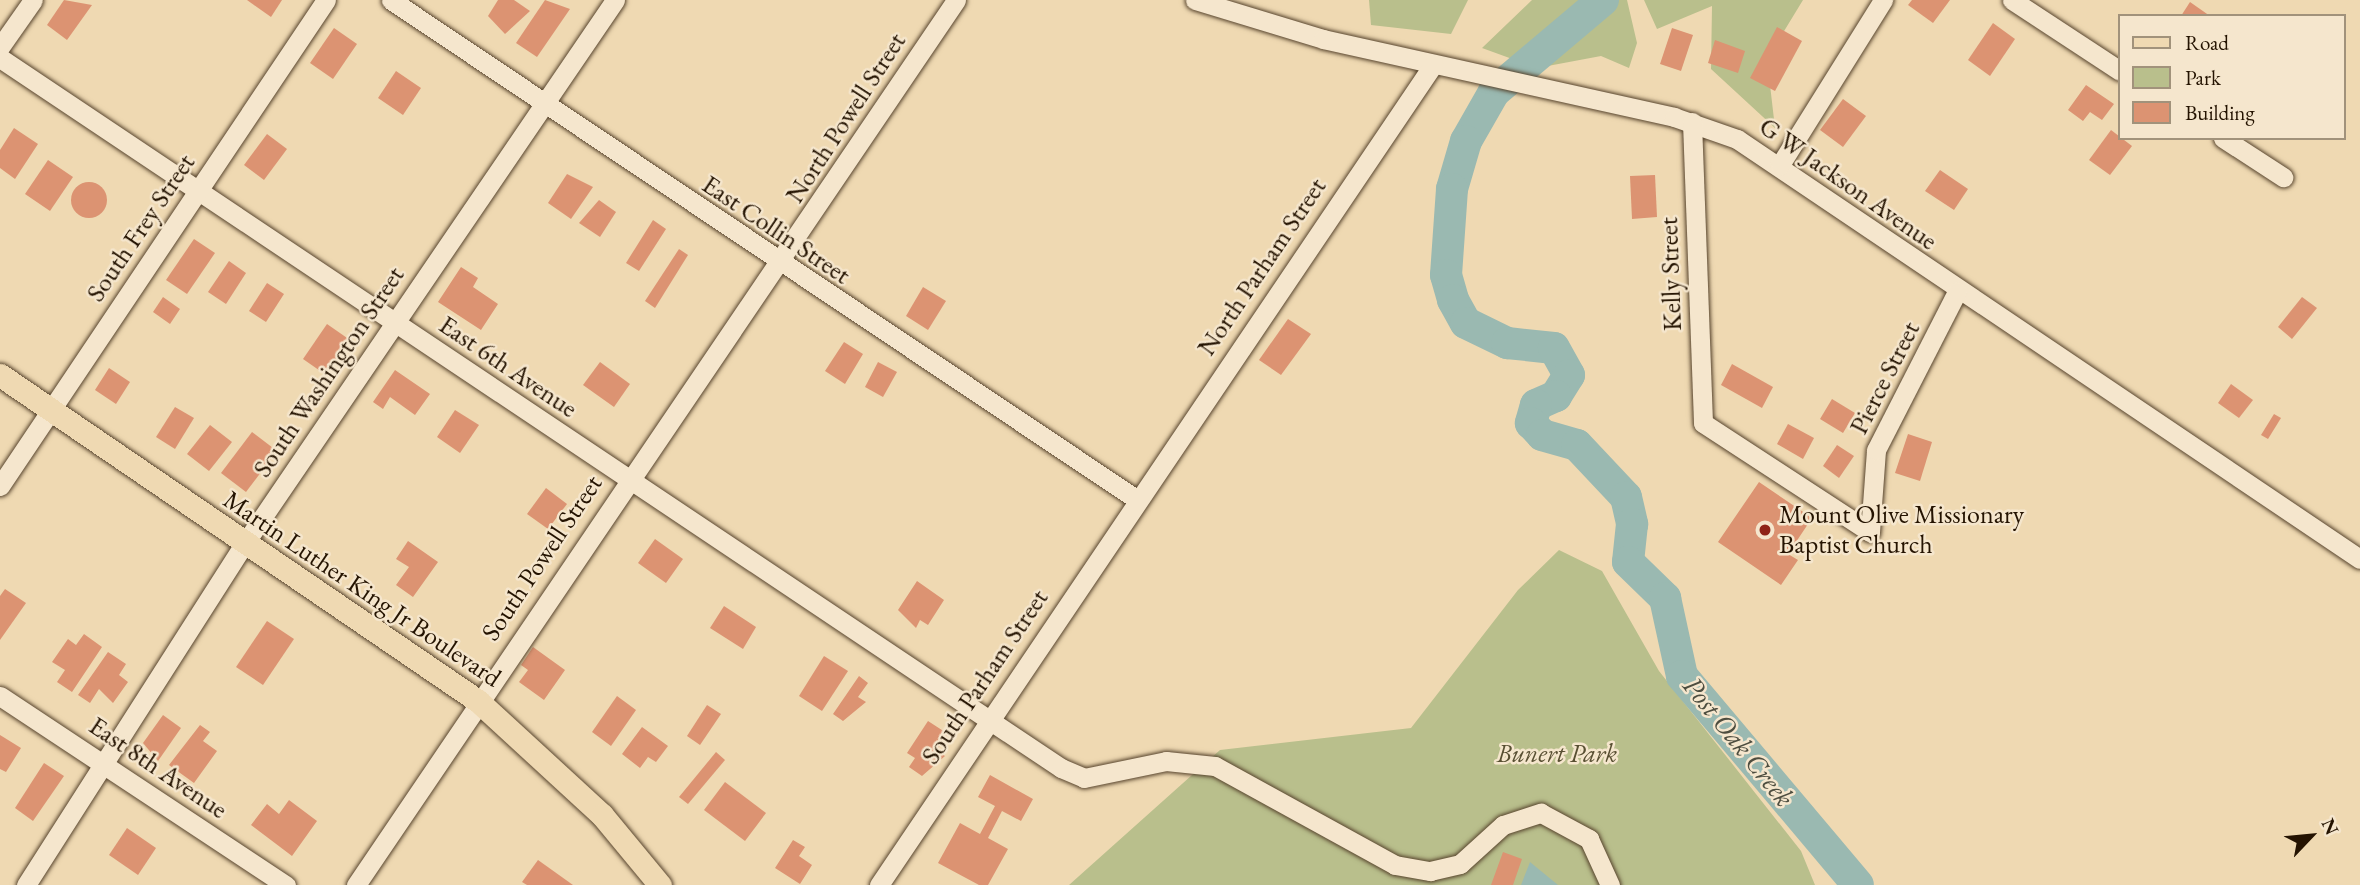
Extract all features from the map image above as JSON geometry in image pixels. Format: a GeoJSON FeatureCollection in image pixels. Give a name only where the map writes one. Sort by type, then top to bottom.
{"type":"FeatureCollection","features":[{"type":"Feature","properties":{"kind":"main road","name":"Martin Luther King Jr Boulevard"},"geometry":{"type":"LineString","coordinates":[[0,375],[478,701],[602,815],[660,885]]}},
{"type":"Feature","properties":{"kind":"street"},"geometry":{"type":"LineString","coordinates":[[0,47],[33,0]]}},
{"type":"Feature","properties":{"kind":"street","name":"South Frey Street"},"geometry":{"type":"LineString","coordinates":[[0,486],[326,0]]}},
{"type":"Feature","properties":{"kind":"street","name":"East Collin Street"},"geometry":{"type":"LineString","coordinates":[[391,0],[780,265],[1136,499]]}},
{"type":"Feature","properties":{"kind":"street","name":"South Washington Street"},"geometry":{"type":"LineString","coordinates":[[26,885],[245,543],[615,0]]}},
{"type":"Feature","properties":{"kind":"street","name":"North Powell Street"},"geometry":{"type":"LineString","coordinates":[[780,265],[956,0]]}},
{"type":"Feature","properties":{"kind":"street","name":"G W Jackson Avenue"},"geometry":{"type":"LineString","coordinates":[[1195,0],[1437,66],[1692,122],[1780,165],[1957,292],[2360,559]]}},
{"type":"Feature","properties":{"kind":"street"},"geometry":{"type":"LineString","coordinates":[[1780,165],[1883,0]]}},
{"type":"Feature","properties":{"kind":"street"},"geometry":{"type":"LineString","coordinates":[[2012,0],[2118,70]]}},
{"type":"Feature","properties":{"kind":"street","name":"East 6th Avenue"},"geometry":{"type":"LineString","coordinates":[[0,58],[986,721],[1084,778],[1167,761],[1215,766],[1395,865],[1430,871],[1460,864],[1503,825],[1541,813],[1589,839],[1610,885]]}},
{"type":"Feature","properties":{"kind":"street","name":"North Parham Street"},"geometry":{"type":"LineString","coordinates":[[1136,499],[1437,66]]}},
{"type":"Feature","properties":{"kind":"street","name":"Kelly Street"},"geometry":{"type":"LineString","coordinates":[[1692,122],[1703,423],[1870,533]]}},
{"type":"Feature","properties":{"kind":"street"},"geometry":{"type":"LineString","coordinates":[[2227,140],[2283,177]]}},
{"type":"Feature","properties":{"kind":"street","name":"South Powell Street"},"geometry":{"type":"LineString","coordinates":[[356,885],[626,478],[780,265]]}},
{"type":"Feature","properties":{"kind":"street","name":"Pierce Street"},"geometry":{"type":"LineString","coordinates":[[1870,533],[1876,450],[1957,292]]}},
{"type":"Feature","properties":{"kind":"street","name":"South Parham Street"},"geometry":{"type":"LineString","coordinates":[[879,885],[1136,499]]}},
{"type":"Feature","properties":{"kind":"street","name":"East 8th Avenue"},"geometry":{"type":"LineString","coordinates":[[0,696],[286,885]]}},
{"type":"Feature","properties":{"kind":"green space"},"geometry":{"type":"Polygon","coordinates":[[[1369,0],[1468,0],[1451,34],[1371,25],[1369,0]]]}},
{"type":"Feature","properties":{"kind":"green space"},"geometry":{"type":"Polygon","coordinates":[[[1532,0],[1627,0],[1637,43],[1629,68],[1601,56],[1537,68],[1482,48],[1532,0]]]}},
{"type":"Feature","properties":{"kind":"green space"},"geometry":{"type":"Polygon","coordinates":[[[1644,0],[1803,0],[1767,59],[1775,128],[1711,69],[1712,6],[1657,29],[1644,0]]]}},
{"type":"Feature","properties":{"kind":"green space","name":"Bunert Park"},"geometry":{"type":"Polygon","coordinates":[[[1559,550],[1602,571],[1659,671],[1801,851],[1815,885],[1069,885],[1220,750],[1411,728],[1518,590],[1559,550]]]}},
{"type":"Feature","properties":{"kind":"water"},"geometry":{"type":"Polygon","coordinates":[[[1530,862],[1558,885],[1521,885],[1530,862]]]}},
{"type":"Feature","properties":{"kind":"building"},"geometry":{"type":"Polygon","coordinates":[[[64,0],[92,5],[67,40],[47,25],[64,0]]]}},
{"type":"Feature","properties":{"kind":"building"},"geometry":{"type":"Polygon","coordinates":[[[247,0],[282,0],[271,17],[247,0]]]}},
{"type":"Feature","properties":{"kind":"building"},"geometry":{"type":"Polygon","coordinates":[[[498,0],[514,0],[530,11],[505,34],[488,16],[498,0]]]}},
{"type":"Feature","properties":{"kind":"building"},"geometry":{"type":"Polygon","coordinates":[[[545,0],[570,9],[537,57],[516,43],[545,0]]]}},
{"type":"Feature","properties":{"kind":"building"},"geometry":{"type":"Polygon","coordinates":[[[1912,0],[1950,0],[1933,23],[1908,5],[1912,0]]]}},
{"type":"Feature","properties":{"kind":"building"},"geometry":{"type":"Polygon","coordinates":[[[2190,2],[2207,14],[2182,14],[2190,2]]]}},
{"type":"Feature","properties":{"kind":"building"},"geometry":{"type":"Polygon","coordinates":[[[1993,23],[2015,39],[1990,76],[1968,60],[1993,23]]]}},
{"type":"Feature","properties":{"kind":"building"},"geometry":{"type":"Polygon","coordinates":[[[1777,27],[1802,41],[1775,91],[1750,78],[1777,27]]]}},
{"type":"Feature","properties":{"kind":"building"},"geometry":{"type":"Polygon","coordinates":[[[334,28],[357,44],[333,79],[310,63],[334,28]]]}},
{"type":"Feature","properties":{"kind":"building"},"geometry":{"type":"Polygon","coordinates":[[[1672,28],[1693,35],[1681,71],[1660,64],[1672,28]]]}},
{"type":"Feature","properties":{"kind":"building"},"geometry":{"type":"Polygon","coordinates":[[[1715,40],[1745,51],[1738,73],[1708,63],[1715,40]]]}},
{"type":"Feature","properties":{"kind":"building"},"geometry":{"type":"Polygon","coordinates":[[[396,71],[421,88],[403,115],[378,98],[396,71]]]}},
{"type":"Feature","properties":{"kind":"building"},"geometry":{"type":"Polygon","coordinates":[[[2086,85],[2114,104],[2102,120],[2090,112],[2083,121],[2068,110],[2086,85]]]}},
{"type":"Feature","properties":{"kind":"building"},"geometry":{"type":"Polygon","coordinates":[[[1843,99],[1866,116],[1843,147],[1820,130],[1843,99]]]}},
{"type":"Feature","properties":{"kind":"building"},"geometry":{"type":"Polygon","coordinates":[[[14,128],[38,144],[15,179],[0,168],[0,150],[14,128]]]}},
{"type":"Feature","properties":{"kind":"building"},"geometry":{"type":"Polygon","coordinates":[[[2111,130],[2118,135],[2118,140],[2124,140],[2132,146],[2110,175],[2089,160],[2111,130]]]}},
{"type":"Feature","properties":{"kind":"building"},"geometry":{"type":"Polygon","coordinates":[[[267,134],[287,149],[264,180],[244,165],[267,134]]]}},
{"type":"Feature","properties":{"kind":"building"},"geometry":{"type":"Polygon","coordinates":[[[48,160],[73,177],[50,211],[25,194],[48,160]]]}},
{"type":"Feature","properties":{"kind":"building"},"geometry":{"type":"Polygon","coordinates":[[[1940,170],[1968,189],[1954,210],[1925,191],[1940,170]]]}},
{"type":"Feature","properties":{"kind":"building"},"geometry":{"type":"Polygon","coordinates":[[[567,174],[593,187],[571,219],[548,203],[567,174]]]}},
{"type":"Feature","properties":{"kind":"building"},"geometry":{"type":"Polygon","coordinates":[[[1655,175],[1657,217],[1632,219],[1630,176],[1655,175]]]}},
{"type":"Feature","properties":{"kind":"building"},"geometry":{"type":"Polygon","coordinates":[[[89,182],[102,187],[107,200],[102,213],[89,218],[76,213],[71,200],[76,187],[89,182]]]}},
{"type":"Feature","properties":{"kind":"building"},"geometry":{"type":"Polygon","coordinates":[[[599,200],[616,212],[600,237],[579,223],[599,200]]]}},
{"type":"Feature","properties":{"kind":"building"},"geometry":{"type":"Polygon","coordinates":[[[653,220],[666,229],[639,271],[626,263],[653,220]]]}},
{"type":"Feature","properties":{"kind":"building"},"geometry":{"type":"Polygon","coordinates":[[[194,239],[215,253],[187,294],[166,280],[194,239]]]}},
{"type":"Feature","properties":{"kind":"building"},"geometry":{"type":"Polygon","coordinates":[[[679,249],[688,255],[655,308],[645,301],[679,249]]]}},
{"type":"Feature","properties":{"kind":"building"},"geometry":{"type":"Polygon","coordinates":[[[229,261],[246,273],[226,304],[208,292],[229,261]]]}},
{"type":"Feature","properties":{"kind":"building"},"geometry":{"type":"Polygon","coordinates":[[[461,267],[478,278],[473,287],[498,304],[481,330],[438,302],[461,267]]]}},
{"type":"Feature","properties":{"kind":"building"},"geometry":{"type":"Polygon","coordinates":[[[267,283],[284,294],[266,322],[249,311],[267,283]]]}},
{"type":"Feature","properties":{"kind":"building"},"geometry":{"type":"Polygon","coordinates":[[[923,287],[946,301],[928,330],[906,316],[923,287]]]}},
{"type":"Feature","properties":{"kind":"building"},"geometry":{"type":"Polygon","coordinates":[[[163,297],[180,309],[170,324],[153,312],[163,297]]]}},
{"type":"Feature","properties":{"kind":"building"},"geometry":{"type":"Polygon","coordinates":[[[2302,297],[2317,308],[2292,339],[2278,327],[2302,297]]]}},
{"type":"Feature","properties":{"kind":"building"},"geometry":{"type":"Polygon","coordinates":[[[1288,319],[1311,334],[1281,375],[1259,360],[1288,319]]]}},
{"type":"Feature","properties":{"kind":"building"},"geometry":{"type":"Polygon","coordinates":[[[327,324],[350,340],[326,375],[303,359],[327,324]]]}},
{"type":"Feature","properties":{"kind":"building"},"geometry":{"type":"Polygon","coordinates":[[[844,342],[863,354],[845,384],[825,371],[844,342]]]}},
{"type":"Feature","properties":{"kind":"building"},"geometry":{"type":"Polygon","coordinates":[[[600,362],[630,384],[614,407],[583,385],[600,362]]]}},
{"type":"Feature","properties":{"kind":"building"},"geometry":{"type":"Polygon","coordinates":[[[878,362],[897,372],[883,397],[865,387],[878,362]]]}},
{"type":"Feature","properties":{"kind":"building"},"geometry":{"type":"Polygon","coordinates":[[[1732,364],[1773,387],[1762,408],[1721,385],[1732,364]]]}},
{"type":"Feature","properties":{"kind":"building"},"geometry":{"type":"Polygon","coordinates":[[[109,368],[130,382],[116,404],[95,390],[109,368]]]}},
{"type":"Feature","properties":{"kind":"building"},"geometry":{"type":"Polygon","coordinates":[[[395,370],[430,394],[415,415],[390,397],[383,409],[373,402],[395,370]]]}},
{"type":"Feature","properties":{"kind":"building"},"geometry":{"type":"Polygon","coordinates":[[[2231,384],[2253,400],[2239,418],[2218,403],[2231,384]]]}},
{"type":"Feature","properties":{"kind":"building"},"geometry":{"type":"Polygon","coordinates":[[[1832,399],[1855,413],[1843,433],[1820,419],[1832,399]]]}},
{"type":"Feature","properties":{"kind":"building"},"geometry":{"type":"Polygon","coordinates":[[[175,407],[194,418],[175,449],[156,437],[175,407]]]}},
{"type":"Feature","properties":{"kind":"building"},"geometry":{"type":"Polygon","coordinates":[[[455,410],[479,425],[460,453],[437,437],[455,410]]]}},
{"type":"Feature","properties":{"kind":"building"},"geometry":{"type":"Polygon","coordinates":[[[2274,414],[2281,418],[2268,439],[2261,435],[2274,414]]]}},
{"type":"Feature","properties":{"kind":"building"},"geometry":{"type":"Polygon","coordinates":[[[1788,424],[1814,438],[1803,459],[1777,444],[1788,424]]]}},
{"type":"Feature","properties":{"kind":"building"},"geometry":{"type":"Polygon","coordinates":[[[210,425],[232,442],[209,471],[187,454],[210,425]]]}},
{"type":"Feature","properties":{"kind":"building"},"geometry":{"type":"Polygon","coordinates":[[[252,432],[277,451],[246,492],[221,473],[252,432]]]}},
{"type":"Feature","properties":{"kind":"building"},"geometry":{"type":"Polygon","coordinates":[[[1908,434],[1932,442],[1920,481],[1895,473],[1908,434]]]}},
{"type":"Feature","properties":{"kind":"building"},"geometry":{"type":"Polygon","coordinates":[[[1837,445],[1854,456],[1839,478],[1823,466],[1837,445]]]}},
{"type":"Feature","properties":{"kind":"building","name":"Mount Olive Missionary Baptist Church"},"geometry":{"type":"Polygon","coordinates":[[[1759,482],[1812,518],[1788,554],[1798,560],[1781,585],[1718,542],[1759,482]]]}},
{"type":"Feature","properties":{"kind":"building"},"geometry":{"type":"Polygon","coordinates":[[[546,488],[567,504],[548,529],[527,514],[546,488]]]}},
{"type":"Feature","properties":{"kind":"building"},"geometry":{"type":"Polygon","coordinates":[[[655,539],[683,559],[666,583],[638,563],[655,539]]]}},
{"type":"Feature","properties":{"kind":"building"},"geometry":{"type":"Polygon","coordinates":[[[408,541],[438,562],[413,597],[396,585],[409,567],[396,559],[408,541]]]}},
{"type":"Feature","properties":{"kind":"building"},"geometry":{"type":"Polygon","coordinates":[[[917,581],[944,600],[928,625],[920,620],[916,628],[898,610],[917,581]]]}},
{"type":"Feature","properties":{"kind":"building"},"geometry":{"type":"Polygon","coordinates":[[[5,589],[26,603],[0,640],[0,596],[5,589]]]}},
{"type":"Feature","properties":{"kind":"building"},"geometry":{"type":"Polygon","coordinates":[[[724,606],[756,627],[743,649],[710,628],[724,606]]]}},
{"type":"Feature","properties":{"kind":"building"},"geometry":{"type":"Polygon","coordinates":[[[267,621],[294,639],[263,685],[236,667],[267,621]]]}},
{"type":"Feature","properties":{"kind":"building"},"geometry":{"type":"Polygon","coordinates":[[[84,634],[102,647],[72,692],[57,682],[65,670],[52,662],[68,639],[76,645],[84,634]]]}},
{"type":"Feature","properties":{"kind":"building"},"geometry":{"type":"Polygon","coordinates":[[[533,647],[565,670],[544,700],[519,682],[528,670],[521,665],[533,647]]]}},
{"type":"Feature","properties":{"kind":"building"},"geometry":{"type":"Polygon","coordinates":[[[108,652],[126,664],[119,675],[128,682],[113,703],[99,689],[90,703],[78,695],[108,652]]]}},
{"type":"Feature","properties":{"kind":"building"},"geometry":{"type":"Polygon","coordinates":[[[824,656],[848,671],[822,711],[799,696],[824,656]]]}},
{"type":"Feature","properties":{"kind":"building"},"geometry":{"type":"Polygon","coordinates":[[[859,676],[868,683],[858,697],[866,702],[843,721],[833,714],[859,676]]]}},
{"type":"Feature","properties":{"kind":"building"},"geometry":{"type":"Polygon","coordinates":[[[617,696],[636,710],[611,746],[592,732],[617,696]]]}},
{"type":"Feature","properties":{"kind":"building"},"geometry":{"type":"Polygon","coordinates":[[[707,705],[721,714],[700,745],[687,736],[707,705]]]}},
{"type":"Feature","properties":{"kind":"building"},"geometry":{"type":"Polygon","coordinates":[[[163,715],[181,728],[158,761],[143,743],[163,715]]]}},
{"type":"Feature","properties":{"kind":"building"},"geometry":{"type":"Polygon","coordinates":[[[928,721],[948,734],[937,750],[945,756],[922,776],[909,767],[915,758],[907,753],[928,721]]]}},
{"type":"Feature","properties":{"kind":"building"},"geometry":{"type":"Polygon","coordinates":[[[200,725],[210,732],[203,741],[217,751],[194,783],[169,765],[200,725]]]}},
{"type":"Feature","properties":{"kind":"building"},"geometry":{"type":"Polygon","coordinates":[[[642,727],[668,746],[656,762],[648,757],[640,768],[622,754],[642,727]]]}},
{"type":"Feature","properties":{"kind":"building"},"geometry":{"type":"Polygon","coordinates":[[[0,735],[21,748],[6,772],[0,769],[0,735]]]}},
{"type":"Feature","properties":{"kind":"building"},"geometry":{"type":"Polygon","coordinates":[[[716,752],[725,760],[688,804],[679,797],[716,752]]]}},
{"type":"Feature","properties":{"kind":"building"},"geometry":{"type":"Polygon","coordinates":[[[44,763],[64,776],[33,821],[15,808],[44,763]]]}},
{"type":"Feature","properties":{"kind":"building"},"geometry":{"type":"Polygon","coordinates":[[[990,775],[1033,799],[1021,821],[1002,811],[988,838],[1008,849],[988,885],[979,885],[938,863],[960,823],[980,834],[995,806],[978,797],[990,775]]]}},
{"type":"Feature","properties":{"kind":"building"},"geometry":{"type":"Polygon","coordinates":[[[725,782],[766,813],[745,841],[704,810],[725,782]]]}},
{"type":"Feature","properties":{"kind":"building"},"geometry":{"type":"Polygon","coordinates":[[[289,800],[317,821],[292,856],[251,825],[267,804],[279,814],[289,800]]]}},
{"type":"Feature","properties":{"kind":"building"},"geometry":{"type":"Polygon","coordinates":[[[127,828],[156,848],[138,875],[109,855],[127,828]]]}},
{"type":"Feature","properties":{"kind":"building"},"geometry":{"type":"Polygon","coordinates":[[[793,840],[805,847],[799,856],[812,865],[800,884],[775,868],[793,840]]]}},
{"type":"Feature","properties":{"kind":"building"},"geometry":{"type":"Polygon","coordinates":[[[1503,852],[1522,859],[1513,885],[1491,885],[1503,852]]]}},
{"type":"Feature","properties":{"kind":"building"},"geometry":{"type":"Polygon","coordinates":[[[538,860],[573,885],[527,885],[522,882],[538,860]]]}},
{"type":"Feature","properties":{"kind":"waterway","name":"Post Oak Creek"},"geometry":{"type":"LineString","coordinates":[[1603,0],[1494,92],[1466,141],[1452,189],[1446,275],[1453,300],[1466,323],[1507,343],[1554,348],[1569,375],[1556,396],[1536,405],[1531,423],[1542,435],[1577,445],[1626,497],[1632,524],[1628,562],[1665,598],[1682,676],[1858,885]]}},
{"type":"Feature","properties":{"kind":"place","name":"Mount Olive Missionary Baptist Church"},"geometry":{"type":"Point","coordinates":[1765,530]}}]}
